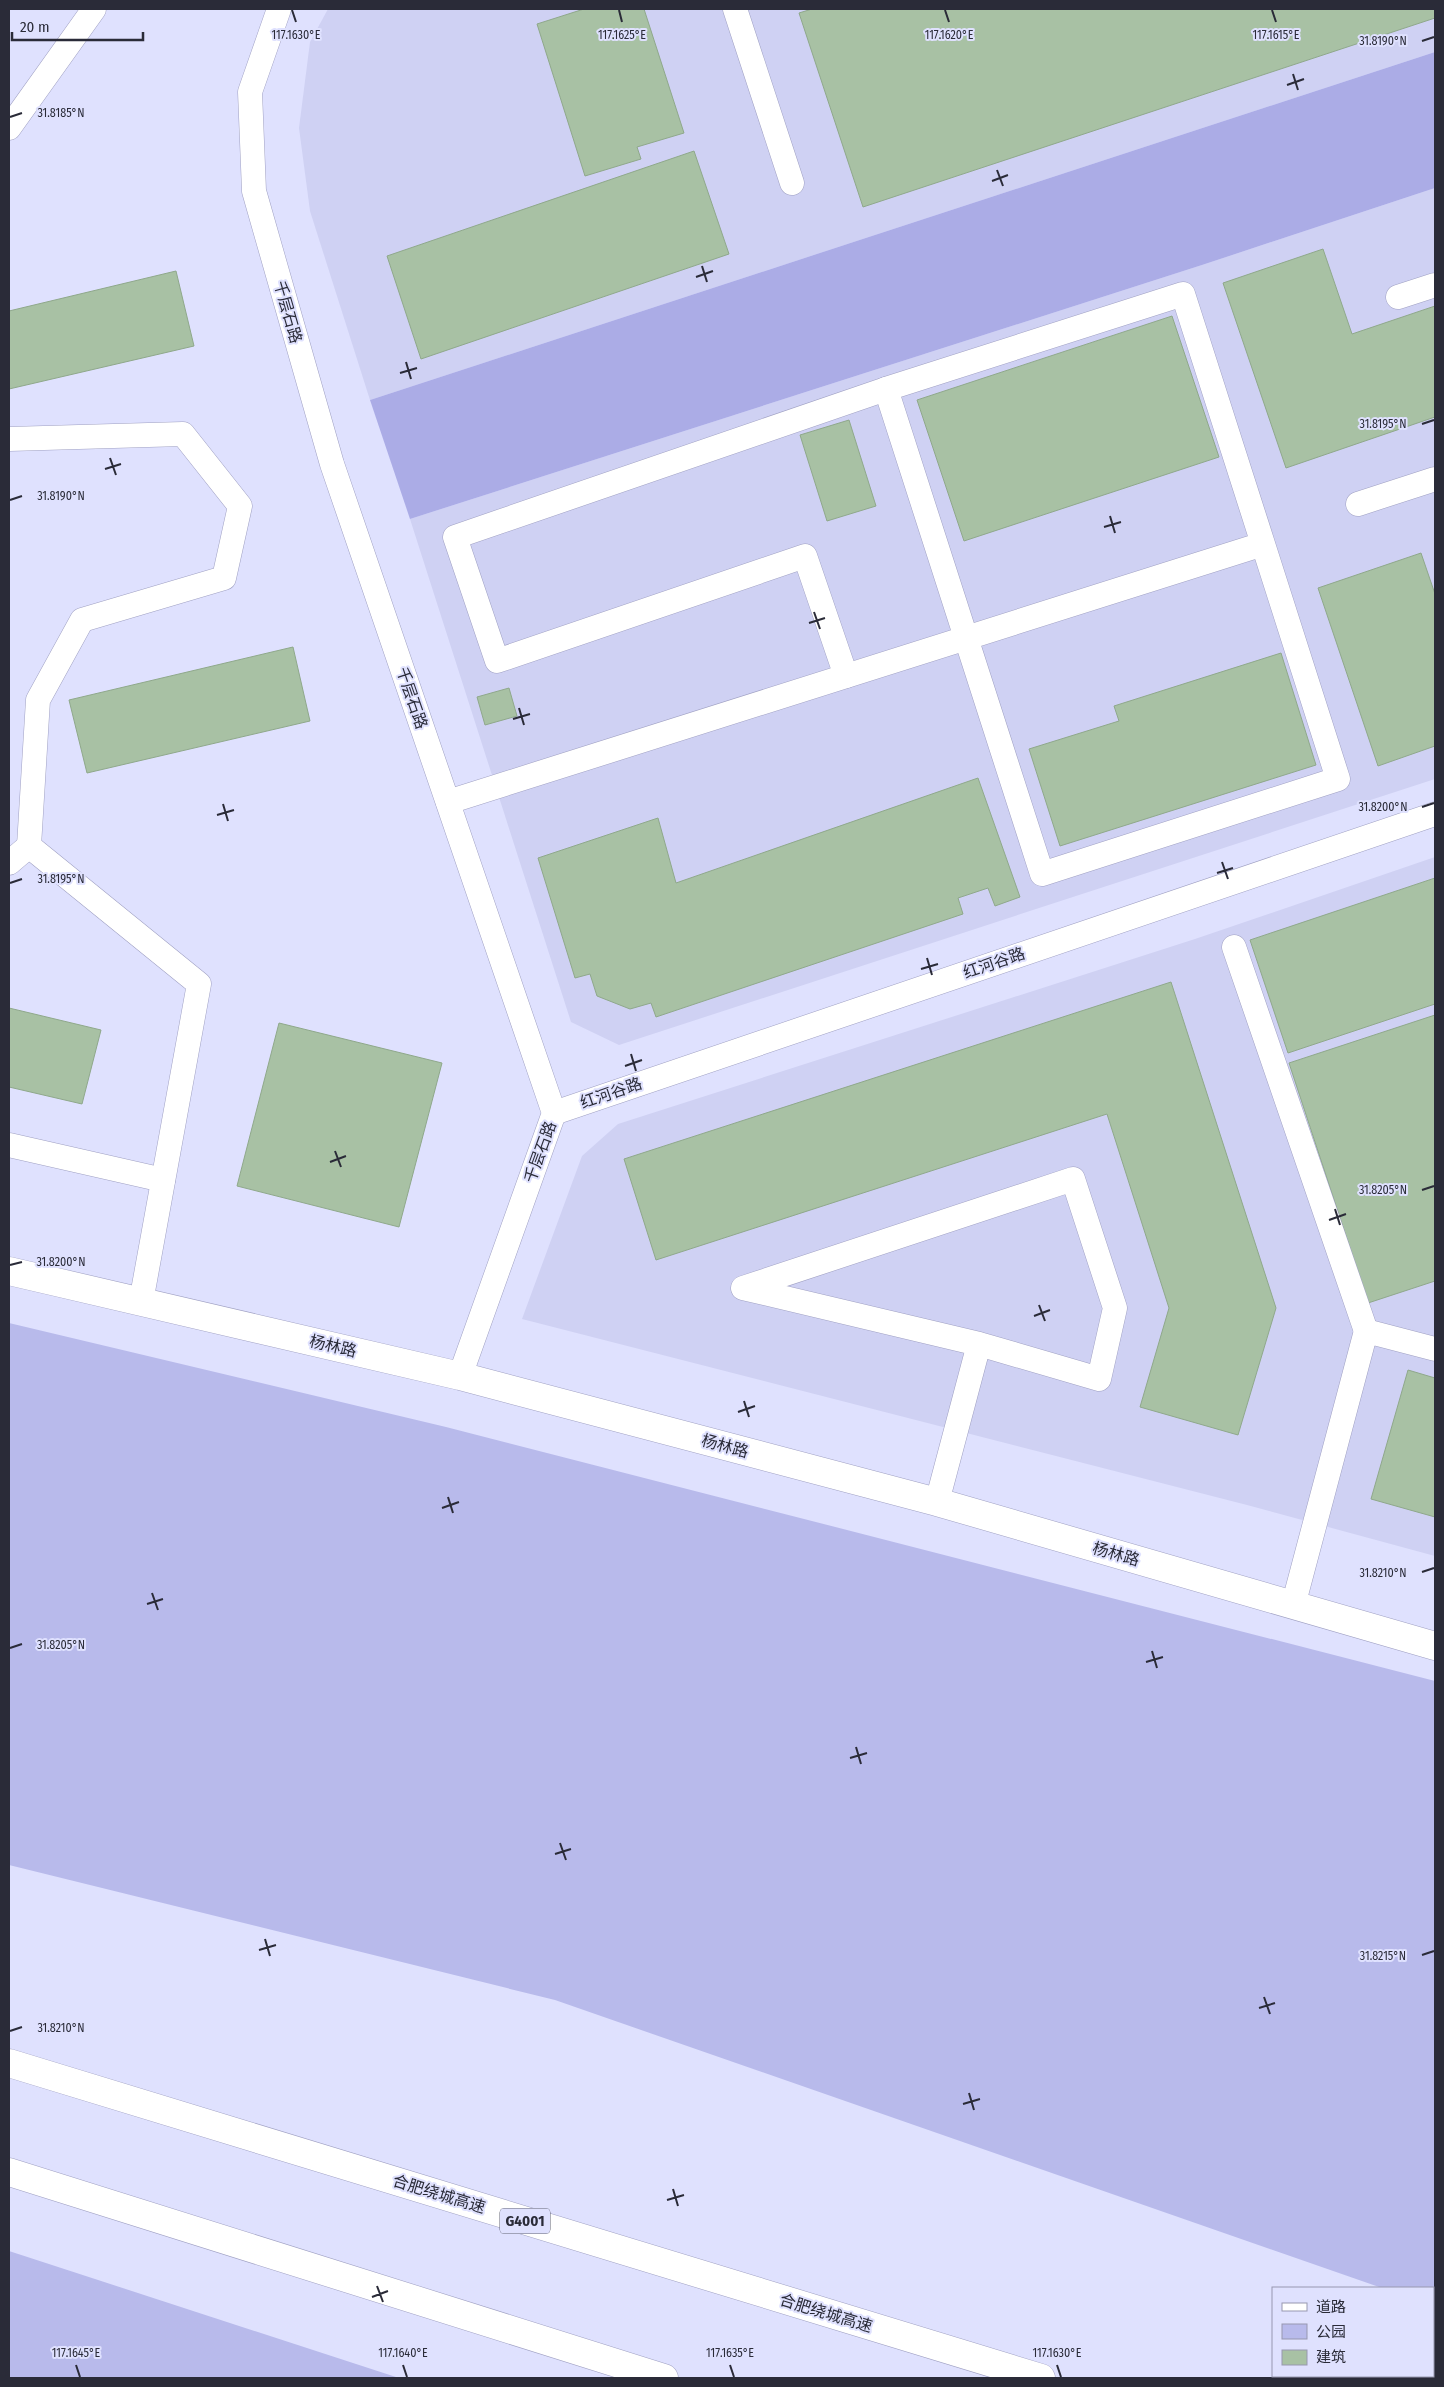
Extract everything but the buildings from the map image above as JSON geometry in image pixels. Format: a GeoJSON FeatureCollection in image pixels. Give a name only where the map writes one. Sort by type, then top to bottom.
{"type":"FeatureCollection","features":[{"type":"Feature","properties":{"kind":"main road","name":"杨林路"},"geometry":{"type":"LineString","coordinates":[[9,1271],[460,1376],[937,1502],[1435,1646]]}},
{"type":"Feature","properties":{"kind":"main road","name":"合肥绕城高速"},"geometry":{"type":"LineString","coordinates":[[9,2063],[1041,2378]]}},
{"type":"Feature","properties":{"kind":"main road"},"geometry":{"type":"LineString","coordinates":[[9,2172],[664,2378]]}},
{"type":"Feature","properties":{"kind":"lane"},"geometry":{"type":"LineString","coordinates":[[9,128],[94,9]]}},
{"type":"Feature","properties":{"kind":"lane","name":"千层石路"},"geometry":{"type":"LineString","coordinates":[[279,9],[250,92],[254,191],[332,464],[554,1112],[460,1376]]}},
{"type":"Feature","properties":{"kind":"lane"},"geometry":{"type":"LineString","coordinates":[[735,9],[792,183]]}},
{"type":"Feature","properties":{"kind":"lane"},"geometry":{"type":"LineString","coordinates":[[1398,297],[1435,284]]}},
{"type":"Feature","properties":{"kind":"lane"},"geometry":{"type":"LineString","coordinates":[[846,676],[805,556],[498,662],[455,537],[886,389],[1183,294],[1338,779],[1042,874],[886,389]]}},
{"type":"Feature","properties":{"kind":"lane"},"geometry":{"type":"LineString","coordinates":[[9,439],[183,434],[240,506],[224,578],[82,620],[38,700],[29,846],[9,863]]}},
{"type":"Feature","properties":{"kind":"lane"},"geometry":{"type":"LineString","coordinates":[[1358,504],[1435,479]]}},
{"type":"Feature","properties":{"kind":"lane"},"geometry":{"type":"LineString","coordinates":[[448,802],[1263,544]]}},
{"type":"Feature","properties":{"kind":"lane","name":"红河谷路"},"geometry":{"type":"LineString","coordinates":[[554,1112],[1435,814]]}},
{"type":"Feature","properties":{"kind":"lane"},"geometry":{"type":"LineString","coordinates":[[29,846],[199,984],[141,1302]]}},
{"type":"Feature","properties":{"kind":"lane"},"geometry":{"type":"LineString","coordinates":[[1234,947],[1366,1331],[1293,1606]]}},
{"type":"Feature","properties":{"kind":"lane"},"geometry":{"type":"LineString","coordinates":[[9,1145],[163,1180]]}},
{"type":"Feature","properties":{"kind":"lane"},"geometry":{"type":"LineString","coordinates":[[1073,1179],[1115,1308],[1099,1379],[980,1344],[743,1288],[1073,1179]]}},
{"type":"Feature","properties":{"kind":"lane"},"geometry":{"type":"LineString","coordinates":[[1366,1331],[1435,1349]]}},
{"type":"Feature","properties":{"kind":"lane"},"geometry":{"type":"LineString","coordinates":[[937,1502],[980,1344]]}},
{"type":"Feature","properties":{"kind":"shaded area"},"geometry":{"type":"Polygon","coordinates":[[[328,9],[1435,9],[1435,52],[370,400],[310,211],[299,128],[310,42],[328,9]]]}},
{"type":"Feature","properties":{"kind":"shaded area"},"geometry":{"type":"Polygon","coordinates":[[[1435,52],[1435,188],[1202,265],[410,519],[370,400],[1435,52]]]}},
{"type":"Feature","properties":{"kind":"shaded area"},"geometry":{"type":"Polygon","coordinates":[[[1435,188],[1435,779],[619,1045],[571,1022],[410,519],[1202,265],[1435,188]]]}},
{"type":"Feature","properties":{"kind":"shaded area"},"geometry":{"type":"Polygon","coordinates":[[[1435,857],[1435,1556],[1247,1505],[522,1319],[582,1156],[618,1124],[1195,939],[1435,857]]]}},
{"type":"Feature","properties":{"kind":"green space"},"geometry":{"type":"Polygon","coordinates":[[[9,1323],[446,1427],[1435,1681],[1435,2307],[1434,2287],[1379,2287],[555,2000],[9,1865],[9,1323]]]}},
{"type":"Feature","properties":{"kind":"green space"},"geometry":{"type":"Polygon","coordinates":[[[9,2251],[399,2378],[9,2378],[9,2251]]]}}]}
